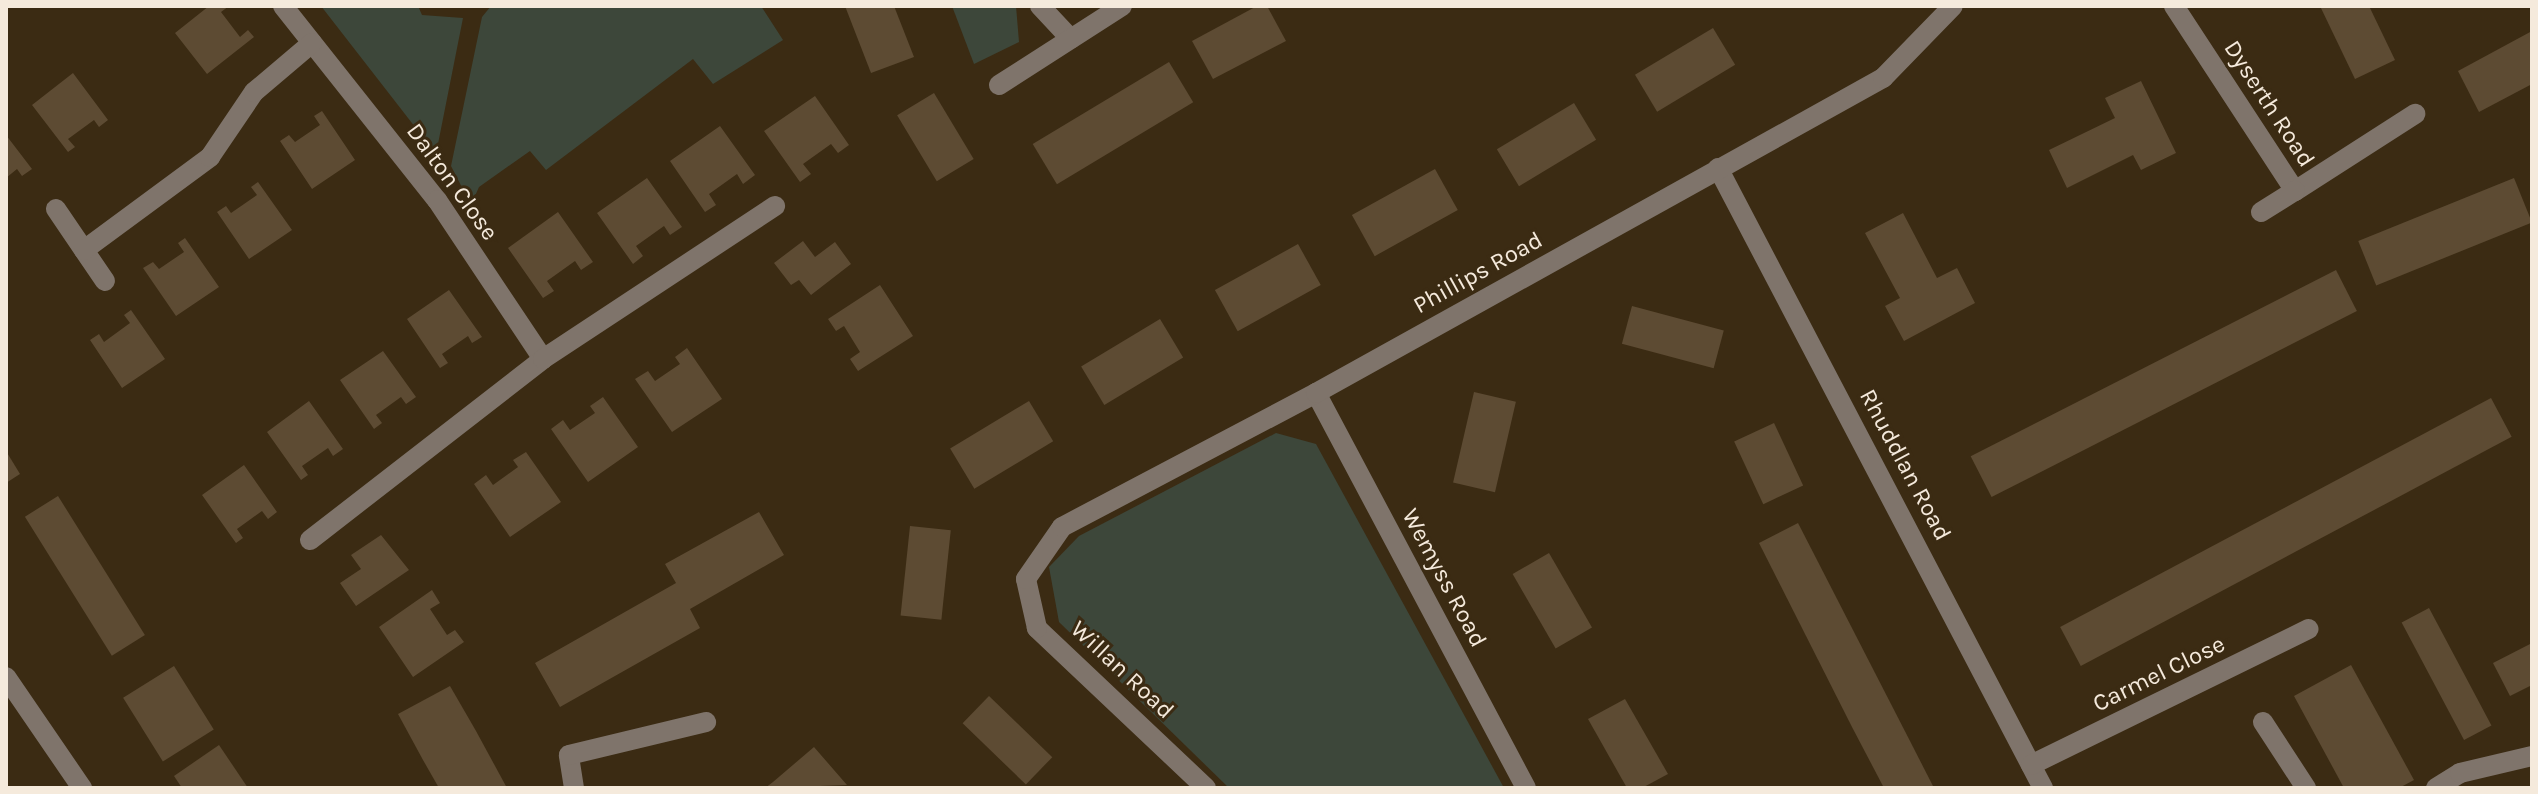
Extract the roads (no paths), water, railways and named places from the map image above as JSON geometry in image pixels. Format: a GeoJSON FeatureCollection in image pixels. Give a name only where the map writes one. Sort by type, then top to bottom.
{"type":"FeatureCollection","features":[{"type":"Feature","properties":{"kind":"street","name":"Dalton Close"},"geometry":{"type":"LineString","coordinates":[[283,6],[437,200],[543,359]]}},
{"type":"Feature","properties":{"kind":"street"},"geometry":{"type":"LineString","coordinates":[[1040,6],[1071,39]]}},
{"type":"Feature","properties":{"kind":"street"},"geometry":{"type":"LineString","coordinates":[[999,85],[1122,6]]}},
{"type":"Feature","properties":{"kind":"street","name":"Phillips Road"},"geometry":{"type":"LineString","coordinates":[[1026,579],[1062,527],[1316,393],[1883,78],[1953,6]]}},
{"type":"Feature","properties":{"kind":"street","name":"Dyserth Road"},"geometry":{"type":"LineString","coordinates":[[2174,6],[2295,191]]}},
{"type":"Feature","properties":{"kind":"street"},"geometry":{"type":"LineString","coordinates":[[84,250],[210,157],[254,92],[312,43]]}},
{"type":"Feature","properties":{"kind":"street","name":"Dyserth Road"},"geometry":{"type":"LineString","coordinates":[[2261,212],[2415,114]]}},
{"type":"Feature","properties":{"kind":"street","name":"Rhuddlan Road"},"geometry":{"type":"LineString","coordinates":[[1718,168],[2043,788]]}},
{"type":"Feature","properties":{"kind":"street"},"geometry":{"type":"LineString","coordinates":[[310,540],[543,359],[775,206]]}},
{"type":"Feature","properties":{"kind":"street"},"geometry":{"type":"LineString","coordinates":[[56,209],[105,281]]}},
{"type":"Feature","properties":{"kind":"street","name":"Wemyss Road"},"geometry":{"type":"LineString","coordinates":[[1316,393],[1526,788]]}},
{"type":"Feature","properties":{"kind":"street","name":"Willan Road"},"geometry":{"type":"LineString","coordinates":[[1026,579],[1037,628],[1206,788]]}},
{"type":"Feature","properties":{"kind":"street","name":"Carmel Close"},"geometry":{"type":"LineString","coordinates":[[2031,765],[2309,629]]}},
{"type":"Feature","properties":{"kind":"street"},"geometry":{"type":"LineString","coordinates":[[6,677],[82,788]]}},
{"type":"Feature","properties":{"kind":"street"},"geometry":{"type":"LineString","coordinates":[[574,788],[569,755],[706,722]]}},
{"type":"Feature","properties":{"kind":"street"},"geometry":{"type":"LineString","coordinates":[[2263,722],[2306,788]]}},
{"type":"Feature","properties":{"kind":"street"},"geometry":{"type":"LineString","coordinates":[[2436,788],[2460,773],[2532,756]]}}]}
